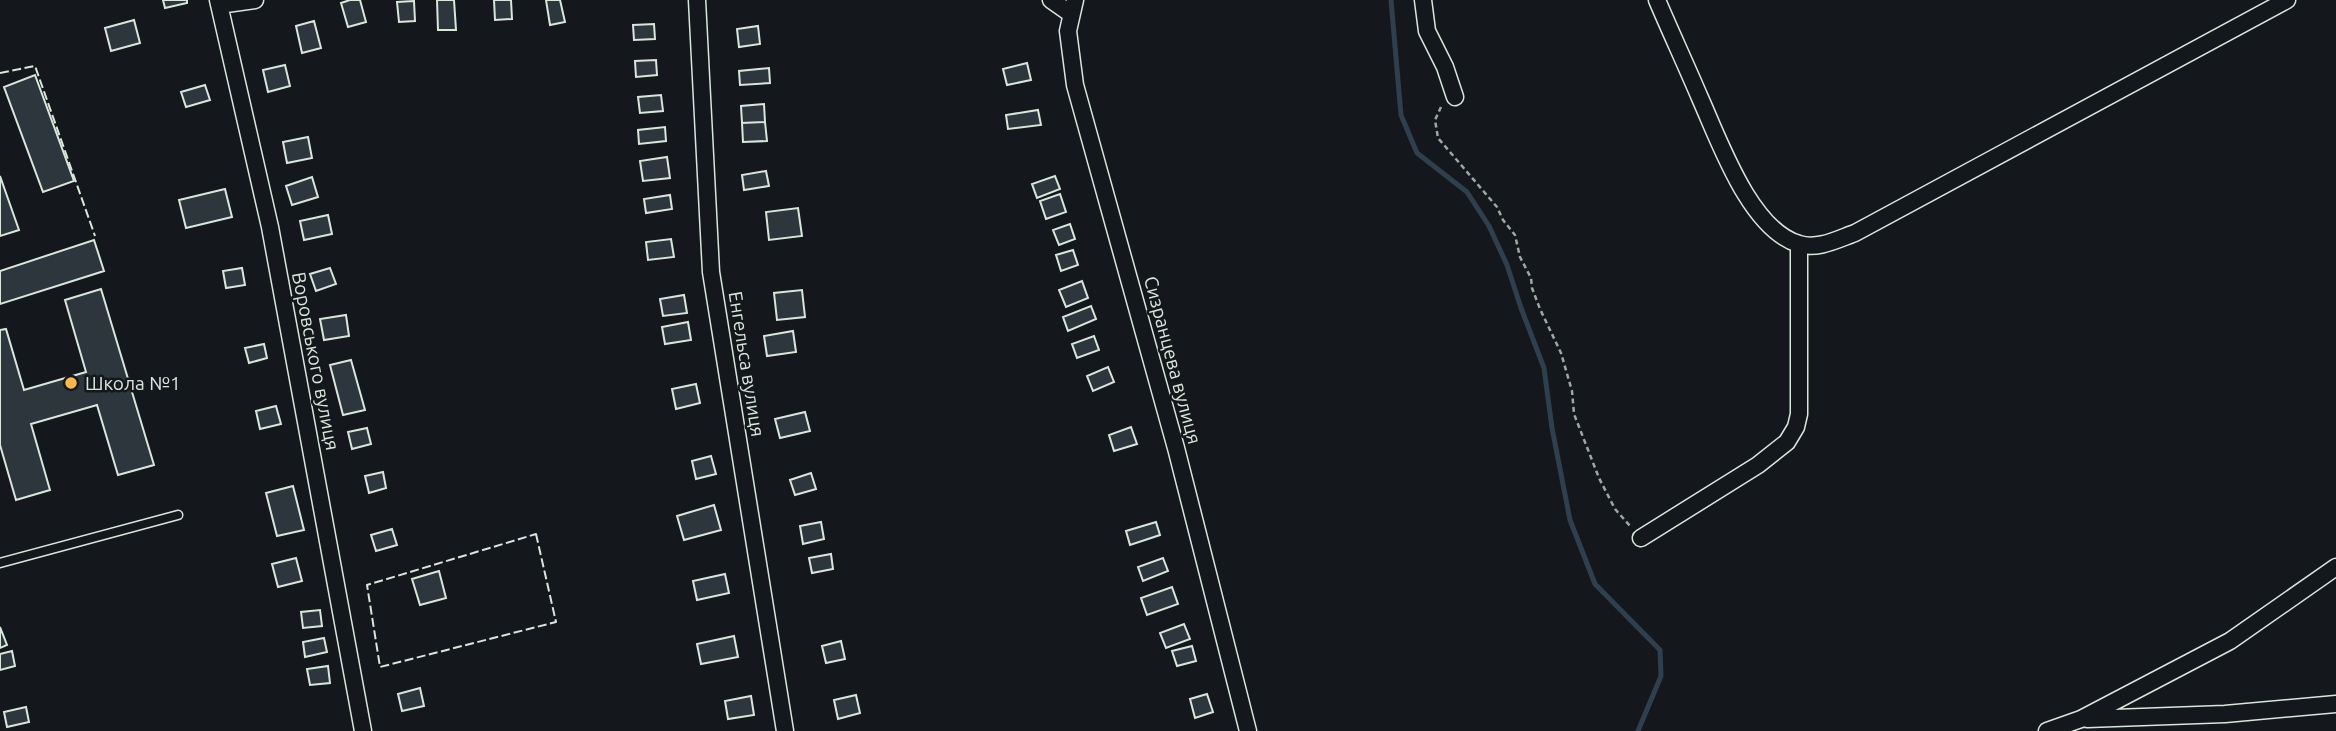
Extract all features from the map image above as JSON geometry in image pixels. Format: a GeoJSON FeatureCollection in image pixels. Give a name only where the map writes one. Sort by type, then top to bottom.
{"type":"FeatureCollection","features":[{"type":"Feature","properties":{"kind":"street"},"geometry":{"type":"LineString","coordinates":[[219,3],[255,0]]}},
{"type":"Feature","properties":{"kind":"street","name":"Енгельса вулиця"},"geometry":{"type":"LineString","coordinates":[[697,0],[711,272],[785,731]]}},
{"type":"Feature","properties":{"kind":"street"},"geometry":{"type":"LineString","coordinates":[[1051,0],[1073,7]]}},
{"type":"Feature","properties":{"kind":"street"},"geometry":{"type":"LineString","coordinates":[[1423,0],[1427,31],[1445,67],[1455,97]]}},
{"type":"Feature","properties":{"kind":"street"},"geometry":{"type":"LineString","coordinates":[[1657,0],[1736,180],[1765,222],[1784,237],[1799,244],[1815,246],[1855,233],[2287,0]]}},
{"type":"Feature","properties":{"kind":"street","name":"Воровського вулиця"},"geometry":{"type":"LineString","coordinates":[[219,3],[270,227],[363,731]]}},
{"type":"Feature","properties":{"kind":"street","name":"Сизранцева вулиця"},"geometry":{"type":"LineString","coordinates":[[1073,7],[1068,31],[1075,85],[1176,448],[1248,731]]}},
{"type":"Feature","properties":{"kind":"street"},"geometry":{"type":"LineString","coordinates":[[1641,538],[1758,465],[1787,442],[1797,427],[1799,244]]}},
{"type":"Feature","properties":{"kind":"street"},"geometry":{"type":"LineString","coordinates":[[2047,731],[2081,719],[2230,641],[2336,567]]}},
{"type":"Feature","properties":{"kind":"street"},"geometry":{"type":"LineString","coordinates":[[2081,719],[2225,713],[2336,704]]}},
{"type":"Feature","properties":{"kind":"lane"},"geometry":{"type":"LineString","coordinates":[[0,563],[178,515]]}},
{"type":"Feature","properties":{"kind":"path"},"geometry":{"type":"LineString","coordinates":[[1455,97],[1438,110],[1435,129],[1438,138],[1497,207],[1515,235],[1520,257],[1531,278],[1540,309],[1561,353],[1572,391],[1574,414],[1599,478],[1615,509],[1641,538]]}},
{"type":"Feature","properties":{"kind":"building"},"geometry":{"type":"Polygon","coordinates":[[[163,0],[187,0],[187,3],[165,8],[163,0]]]}},
{"type":"Feature","properties":{"kind":"building"},"geometry":{"type":"Polygon","coordinates":[[[360,0],[366,22],[348,27],[341,3],[360,0]]]}},
{"type":"Feature","properties":{"kind":"building"},"geometry":{"type":"Polygon","coordinates":[[[437,0],[454,0],[456,30],[438,30],[437,0]]]}},
{"type":"Feature","properties":{"kind":"building"},"geometry":{"type":"Polygon","coordinates":[[[494,0],[511,0],[512,19],[495,20],[494,0]]]}},
{"type":"Feature","properties":{"kind":"building"},"geometry":{"type":"Polygon","coordinates":[[[546,0],[560,0],[565,22],[550,25],[546,0]]]}},
{"type":"Feature","properties":{"kind":"building"},"geometry":{"type":"Polygon","coordinates":[[[414,1],[415,21],[399,22],[397,2],[414,1]]]}},
{"type":"Feature","properties":{"kind":"building"},"geometry":{"type":"Polygon","coordinates":[[[134,20],[140,43],[111,51],[105,28],[134,20]]]}},
{"type":"Feature","properties":{"kind":"building"},"geometry":{"type":"Polygon","coordinates":[[[314,21],[321,48],[302,53],[296,26],[314,21]]]}},
{"type":"Feature","properties":{"kind":"building"},"geometry":{"type":"Polygon","coordinates":[[[654,24],[655,39],[634,40],[633,25],[654,24]]]}},
{"type":"Feature","properties":{"kind":"building"},"geometry":{"type":"Polygon","coordinates":[[[758,26],[760,44],[739,47],[737,29],[758,26]]]}},
{"type":"Feature","properties":{"kind":"building"},"geometry":{"type":"Polygon","coordinates":[[[656,60],[657,75],[636,77],[635,61],[656,60]]]}},
{"type":"Feature","properties":{"kind":"building"},"geometry":{"type":"Polygon","coordinates":[[[1027,63],[1031,80],[1007,85],[1003,69],[1027,63]]]}},
{"type":"Feature","properties":{"kind":"building"},"geometry":{"type":"Polygon","coordinates":[[[285,65],[290,86],[268,92],[263,70],[285,65]]]}},
{"type":"Feature","properties":{"kind":"building"},"geometry":{"type":"Polygon","coordinates":[[[769,68],[770,83],[740,85],[739,71],[769,68]]]}},
{"type":"Feature","properties":{"kind":"building"},"geometry":{"type":"Polygon","coordinates":[[[35,75],[74,181],[43,192],[4,87],[35,75]]]}},
{"type":"Feature","properties":{"kind":"building"},"geometry":{"type":"Polygon","coordinates":[[[205,85],[210,100],[186,107],[181,92],[205,85]]]}},
{"type":"Feature","properties":{"kind":"building"},"geometry":{"type":"Polygon","coordinates":[[[661,95],[663,111],[640,113],[638,97],[661,95]]]}},
{"type":"Feature","properties":{"kind":"building"},"geometry":{"type":"Polygon","coordinates":[[[764,104],[765,122],[742,123],[741,106],[764,104]]]}},
{"type":"Feature","properties":{"kind":"building"},"geometry":{"type":"Polygon","coordinates":[[[1038,110],[1041,125],[1008,129],[1006,115],[1038,110]]]}},
{"type":"Feature","properties":{"kind":"building"},"geometry":{"type":"Polygon","coordinates":[[[765,122],[767,141],[743,142],[742,123],[765,122]]]}},
{"type":"Feature","properties":{"kind":"building"},"geometry":{"type":"Polygon","coordinates":[[[665,127],[666,141],[639,144],[638,130],[665,127]]]}},
{"type":"Feature","properties":{"kind":"building"},"geometry":{"type":"Polygon","coordinates":[[[308,137],[312,158],[287,163],[283,142],[308,137]]]}},
{"type":"Feature","properties":{"kind":"building"},"geometry":{"type":"Polygon","coordinates":[[[667,157],[670,178],[643,181],[640,161],[667,157]]]}},
{"type":"Feature","properties":{"kind":"building"},"geometry":{"type":"Polygon","coordinates":[[[766,171],[769,186],[744,190],[742,175],[766,171]]]}},
{"type":"Feature","properties":{"kind":"building"},"geometry":{"type":"Polygon","coordinates":[[[0,176],[19,230],[0,236],[0,176]]]}},
{"type":"Feature","properties":{"kind":"building"},"geometry":{"type":"Polygon","coordinates":[[[1055,176],[1060,189],[1037,198],[1032,184],[1055,176]]]}},
{"type":"Feature","properties":{"kind":"building"},"geometry":{"type":"Polygon","coordinates":[[[312,177],[318,197],[292,205],[286,186],[312,177]]]}},
{"type":"Feature","properties":{"kind":"building"},"geometry":{"type":"Polygon","coordinates":[[[225,189],[232,217],[186,228],[179,200],[225,189]]]}},
{"type":"Feature","properties":{"kind":"building"},"geometry":{"type":"Polygon","coordinates":[[[1060,194],[1066,212],[1046,219],[1040,201],[1060,194]]]}},
{"type":"Feature","properties":{"kind":"building"},"geometry":{"type":"Polygon","coordinates":[[[670,195],[672,209],[646,213],[644,199],[670,195]]]}},
{"type":"Feature","properties":{"kind":"building"},"geometry":{"type":"Polygon","coordinates":[[[798,208],[802,236],[769,240],[766,212],[798,208]]]}},
{"type":"Feature","properties":{"kind":"building"},"geometry":{"type":"Polygon","coordinates":[[[328,215],[332,234],[304,240],[300,221],[328,215]]]}},
{"type":"Feature","properties":{"kind":"building"},"geometry":{"type":"Polygon","coordinates":[[[1070,224],[1075,239],[1059,245],[1053,230],[1070,224]]]}},
{"type":"Feature","properties":{"kind":"building"},"geometry":{"type":"Polygon","coordinates":[[[671,239],[674,257],[648,260],[646,242],[671,239]]]}},
{"type":"Feature","properties":{"kind":"building"},"geometry":{"type":"Polygon","coordinates":[[[94,240],[104,271],[0,304],[0,271],[94,240]]]}},
{"type":"Feature","properties":{"kind":"building"},"geometry":{"type":"Polygon","coordinates":[[[1073,250],[1078,265],[1061,271],[1056,255],[1073,250]]]}},
{"type":"Feature","properties":{"kind":"building"},"geometry":{"type":"Polygon","coordinates":[[[242,268],[245,285],[226,288],[223,271],[242,268]]]}},
{"type":"Feature","properties":{"kind":"building"},"geometry":{"type":"Polygon","coordinates":[[[330,268],[336,284],[316,291],[310,274],[330,268]]]}},
{"type":"Feature","properties":{"kind":"building"},"geometry":{"type":"Polygon","coordinates":[[[1082,281],[1088,298],[1066,307],[1059,290],[1082,281]]]}},
{"type":"Feature","properties":{"kind":"building"},"geometry":{"type":"Polygon","coordinates":[[[101,289],[154,465],[118,475],[97,405],[31,424],[50,490],[16,500],[0,445],[0,330],[6,329],[24,390],[86,372],[65,300],[101,289]]]}},
{"type":"Feature","properties":{"kind":"building"},"geometry":{"type":"Polygon","coordinates":[[[802,290],[805,317],[777,320],[774,293],[802,290]]]}},
{"type":"Feature","properties":{"kind":"building"},"geometry":{"type":"Polygon","coordinates":[[[684,295],[687,313],[663,316],[660,299],[684,295]]]}},
{"type":"Feature","properties":{"kind":"building"},"geometry":{"type":"Polygon","coordinates":[[[1091,306],[1096,319],[1068,331],[1063,317],[1091,306]]]}},
{"type":"Feature","properties":{"kind":"building"},"geometry":{"type":"Polygon","coordinates":[[[346,315],[349,336],[324,340],[320,319],[346,315]]]}},
{"type":"Feature","properties":{"kind":"building"},"geometry":{"type":"Polygon","coordinates":[[[688,322],[691,340],[665,344],[662,327],[688,322]]]}},
{"type":"Feature","properties":{"kind":"building"},"geometry":{"type":"Polygon","coordinates":[[[793,331],[796,352],[767,356],[764,336],[793,331]]]}},
{"type":"Feature","properties":{"kind":"building"},"geometry":{"type":"Polygon","coordinates":[[[1094,336],[1099,350],[1077,358],[1072,344],[1094,336]]]}},
{"type":"Feature","properties":{"kind":"building"},"geometry":{"type":"Polygon","coordinates":[[[264,344],[267,358],[249,363],[245,348],[264,344]]]}},
{"type":"Feature","properties":{"kind":"building"},"geometry":{"type":"Polygon","coordinates":[[[351,360],[365,410],[343,415],[330,365],[351,360]]]}},
{"type":"Feature","properties":{"kind":"building"},"geometry":{"type":"Polygon","coordinates":[[[1108,367],[1114,382],[1093,391],[1087,376],[1108,367]]]}},
{"type":"Feature","properties":{"kind":"building"},"geometry":{"type":"Polygon","coordinates":[[[696,384],[700,403],[676,409],[672,389],[696,384]]]}},
{"type":"Feature","properties":{"kind":"building"},"geometry":{"type":"Polygon","coordinates":[[[276,406],[281,424],[260,429],[256,411],[276,406]]]}},
{"type":"Feature","properties":{"kind":"building"},"geometry":{"type":"Polygon","coordinates":[[[805,412],[810,431],[780,438],[775,419],[805,412]]]}},
{"type":"Feature","properties":{"kind":"building"},"geometry":{"type":"Polygon","coordinates":[[[1131,427],[1137,444],[1114,451],[1109,435],[1131,427]]]}},
{"type":"Feature","properties":{"kind":"building"},"geometry":{"type":"Polygon","coordinates":[[[367,428],[371,444],[352,449],[348,432],[367,428]]]}},
{"type":"Feature","properties":{"kind":"building"},"geometry":{"type":"Polygon","coordinates":[[[711,456],[716,474],[696,479],[692,461],[711,456]]]}},
{"type":"Feature","properties":{"kind":"building"},"geometry":{"type":"Polygon","coordinates":[[[383,472],[386,488],[369,493],[365,476],[383,472]]]}},
{"type":"Feature","properties":{"kind":"building"},"geometry":{"type":"Polygon","coordinates":[[[811,473],[816,489],[795,495],[790,480],[811,473]]]}},
{"type":"Feature","properties":{"kind":"building"},"geometry":{"type":"Polygon","coordinates":[[[293,486],[304,530],[277,536],[266,493],[293,486]]]}},
{"type":"Feature","properties":{"kind":"building"},"geometry":{"type":"Polygon","coordinates":[[[714,505],[721,530],[684,540],[677,516],[714,505]]]}},
{"type":"Feature","properties":{"kind":"building"},"geometry":{"type":"Polygon","coordinates":[[[821,522],[824,539],[803,544],[800,526],[821,522]]]}},
{"type":"Feature","properties":{"kind":"building"},"geometry":{"type":"Polygon","coordinates":[[[1156,522],[1160,535],[1130,545],[1126,531],[1156,522]]]}},
{"type":"Feature","properties":{"kind":"building"},"geometry":{"type":"Polygon","coordinates":[[[392,529],[397,545],[376,551],[371,535],[392,529]]]}},
{"type":"Feature","properties":{"kind":"building"},"geometry":{"type":"Polygon","coordinates":[[[831,554],[833,569],[812,573],[809,558],[831,554]]]}},
{"type":"Feature","properties":{"kind":"building"},"geometry":{"type":"Polygon","coordinates":[[[296,558],[302,581],[278,587],[272,564],[296,558]]]}},
{"type":"Feature","properties":{"kind":"building"},"geometry":{"type":"Polygon","coordinates":[[[1163,558],[1168,571],[1143,581],[1138,567],[1163,558]]]}},
{"type":"Feature","properties":{"kind":"building"},"geometry":{"type":"Polygon","coordinates":[[[439,571],[446,598],[420,605],[412,579],[439,571]]]}},
{"type":"Feature","properties":{"kind":"building"},"geometry":{"type":"Polygon","coordinates":[[[725,574],[729,593],[697,600],[693,581],[725,574]]]}},
{"type":"Feature","properties":{"kind":"building"},"geometry":{"type":"Polygon","coordinates":[[[1172,587],[1178,604],[1147,615],[1141,598],[1172,587]]]}},
{"type":"Feature","properties":{"kind":"building"},"geometry":{"type":"Polygon","coordinates":[[[320,610],[322,626],[303,628],[301,612],[320,610]]]}},
{"type":"Feature","properties":{"kind":"building"},"geometry":{"type":"Polygon","coordinates":[[[1184,624],[1190,639],[1166,648],[1160,633],[1184,624]]]}},
{"type":"Feature","properties":{"kind":"building"},"geometry":{"type":"Polygon","coordinates":[[[0,627],[7,645],[0,648],[0,627]]]}},
{"type":"Feature","properties":{"kind":"building"},"geometry":{"type":"Polygon","coordinates":[[[734,636],[738,657],[701,664],[697,644],[734,636]]]}},
{"type":"Feature","properties":{"kind":"building"},"geometry":{"type":"Polygon","coordinates":[[[324,638],[327,652],[305,657],[303,642],[324,638]]]}},
{"type":"Feature","properties":{"kind":"building"},"geometry":{"type":"Polygon","coordinates":[[[841,641],[845,659],[826,663],[822,646],[841,641]]]}},
{"type":"Feature","properties":{"kind":"building"},"geometry":{"type":"Polygon","coordinates":[[[1192,646],[1196,661],[1177,666],[1172,651],[1192,646]]]}},
{"type":"Feature","properties":{"kind":"building"},"geometry":{"type":"Polygon","coordinates":[[[12,651],[15,666],[0,670],[0,654],[12,651]]]}},
{"type":"Feature","properties":{"kind":"building"},"geometry":{"type":"Polygon","coordinates":[[[328,666],[330,683],[310,685],[307,669],[328,666]]]}},
{"type":"Feature","properties":{"kind":"building"},"geometry":{"type":"Polygon","coordinates":[[[420,688],[424,706],[402,711],[398,694],[420,688]]]}},
{"type":"Feature","properties":{"kind":"building"},"geometry":{"type":"Polygon","coordinates":[[[1207,694],[1213,712],[1195,718],[1190,699],[1207,694]]]}},
{"type":"Feature","properties":{"kind":"building"},"geometry":{"type":"Polygon","coordinates":[[[856,695],[860,713],[838,719],[834,700],[856,695]]]}},
{"type":"Feature","properties":{"kind":"building"},"geometry":{"type":"Polygon","coordinates":[[[751,696],[754,715],[728,719],[725,701],[751,696]]]}},
{"type":"Feature","properties":{"kind":"building"},"geometry":{"type":"Polygon","coordinates":[[[26,707],[29,722],[7,727],[4,712],[26,707]]]}},
{"type":"Feature","properties":{"kind":"waterway"},"geometry":{"type":"LineString","coordinates":[[1391,0],[1401,115],[1417,153],[1467,192],[1489,226],[1507,265],[1544,368],[1552,428],[1570,520],[1595,584],[1660,650],[1661,676],[1638,731]]}},
{"type":"Feature","properties":{"kind":"fence"},"geometry":{"type":"LineString","coordinates":[[0,73],[35,66],[95,236]]}},
{"type":"Feature","properties":{"kind":"fence"},"geometry":{"type":"LineString","coordinates":[[536,534],[556,622],[380,667],[367,585],[536,534]]}},
{"type":"Feature","properties":{"kind":"place","name":"Школа №1"},"geometry":{"type":"Point","coordinates":[71,383]}}]}
